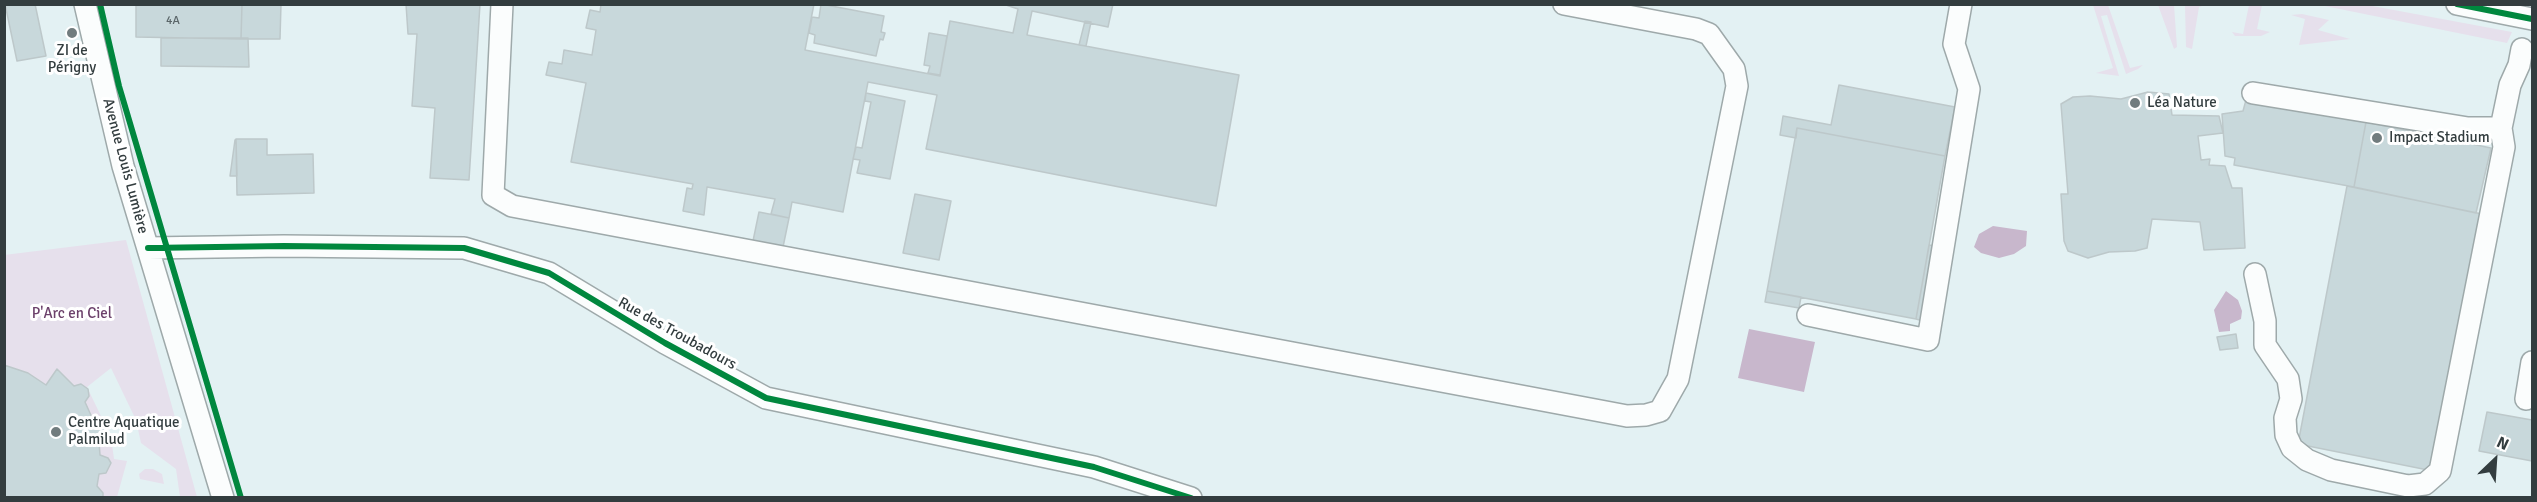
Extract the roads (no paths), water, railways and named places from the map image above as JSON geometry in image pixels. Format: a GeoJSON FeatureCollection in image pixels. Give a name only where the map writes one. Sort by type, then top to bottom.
{"type":"FeatureCollection","features":[{"type":"Feature","properties":{"kind":"street","name":"Avenue Louis Lumière"},"geometry":{"type":"LineString","coordinates":[[85,4],[123,166],[223,498]]}},
{"type":"Feature","properties":{"kind":"street"},"geometry":{"type":"LineString","coordinates":[[502,4],[493,195],[512,206],[1627,416],[1646,415],[1660,411],[1678,379],[1737,86],[1734,69],[1709,34],[1696,29],[1564,4]]}},
{"type":"Feature","properties":{"kind":"street"},"geometry":{"type":"LineString","coordinates":[[1808,315],[1928,340],[1969,89],[1954,44],[1961,4]]}},
{"type":"Feature","properties":{"kind":"street"},"geometry":{"type":"LineString","coordinates":[[2457,4],[2532,19]]}},
{"type":"Feature","properties":{"kind":"street"},"geometry":{"type":"LineString","coordinates":[[2255,274],[2265,321],[2265,345],[2288,379],[2291,399],[2285,418],[2286,435],[2292,448],[2307,460],[2331,470],[2408,486],[2425,484],[2440,471],[2504,147],[2500,128],[2510,85],[2519,65],[2522,49]]}},
{"type":"Feature","properties":{"kind":"street"},"geometry":{"type":"LineString","coordinates":[[2253,93],[2468,128],[2500,128]]}},
{"type":"Feature","properties":{"kind":"street","name":"Rue des Troubadours"},"geometry":{"type":"LineString","coordinates":[[148,248],[284,246],[464,248],[549,273],[665,344],[766,398],[1094,468],[1191,498]]}},
{"type":"Feature","properties":{"kind":"street"},"geometry":{"type":"LineString","coordinates":[[2526,399],[2532,362]]}},
{"type":"Feature","properties":{"kind":"place","name":"ZI de Périgny"},"geometry":{"type":"Point","coordinates":[72,33]}},
{"type":"Feature","properties":{"kind":"place","name":"Léa Nature"},"geometry":{"type":"Point","coordinates":[2135,103]}},
{"type":"Feature","properties":{"kind":"place","name":"Impact Stadium"},"geometry":{"type":"Point","coordinates":[2377,138]}},
{"type":"Feature","properties":{"kind":"place","name":"Centre Aquatique Palmilud"},"geometry":{"type":"Point","coordinates":[56,432]}},
{"type":"Feature","properties":{"kind":"park label","name":"P'Arc en Ciel"},"geometry":{"type":"Point","coordinates":[72,314]}}]}
